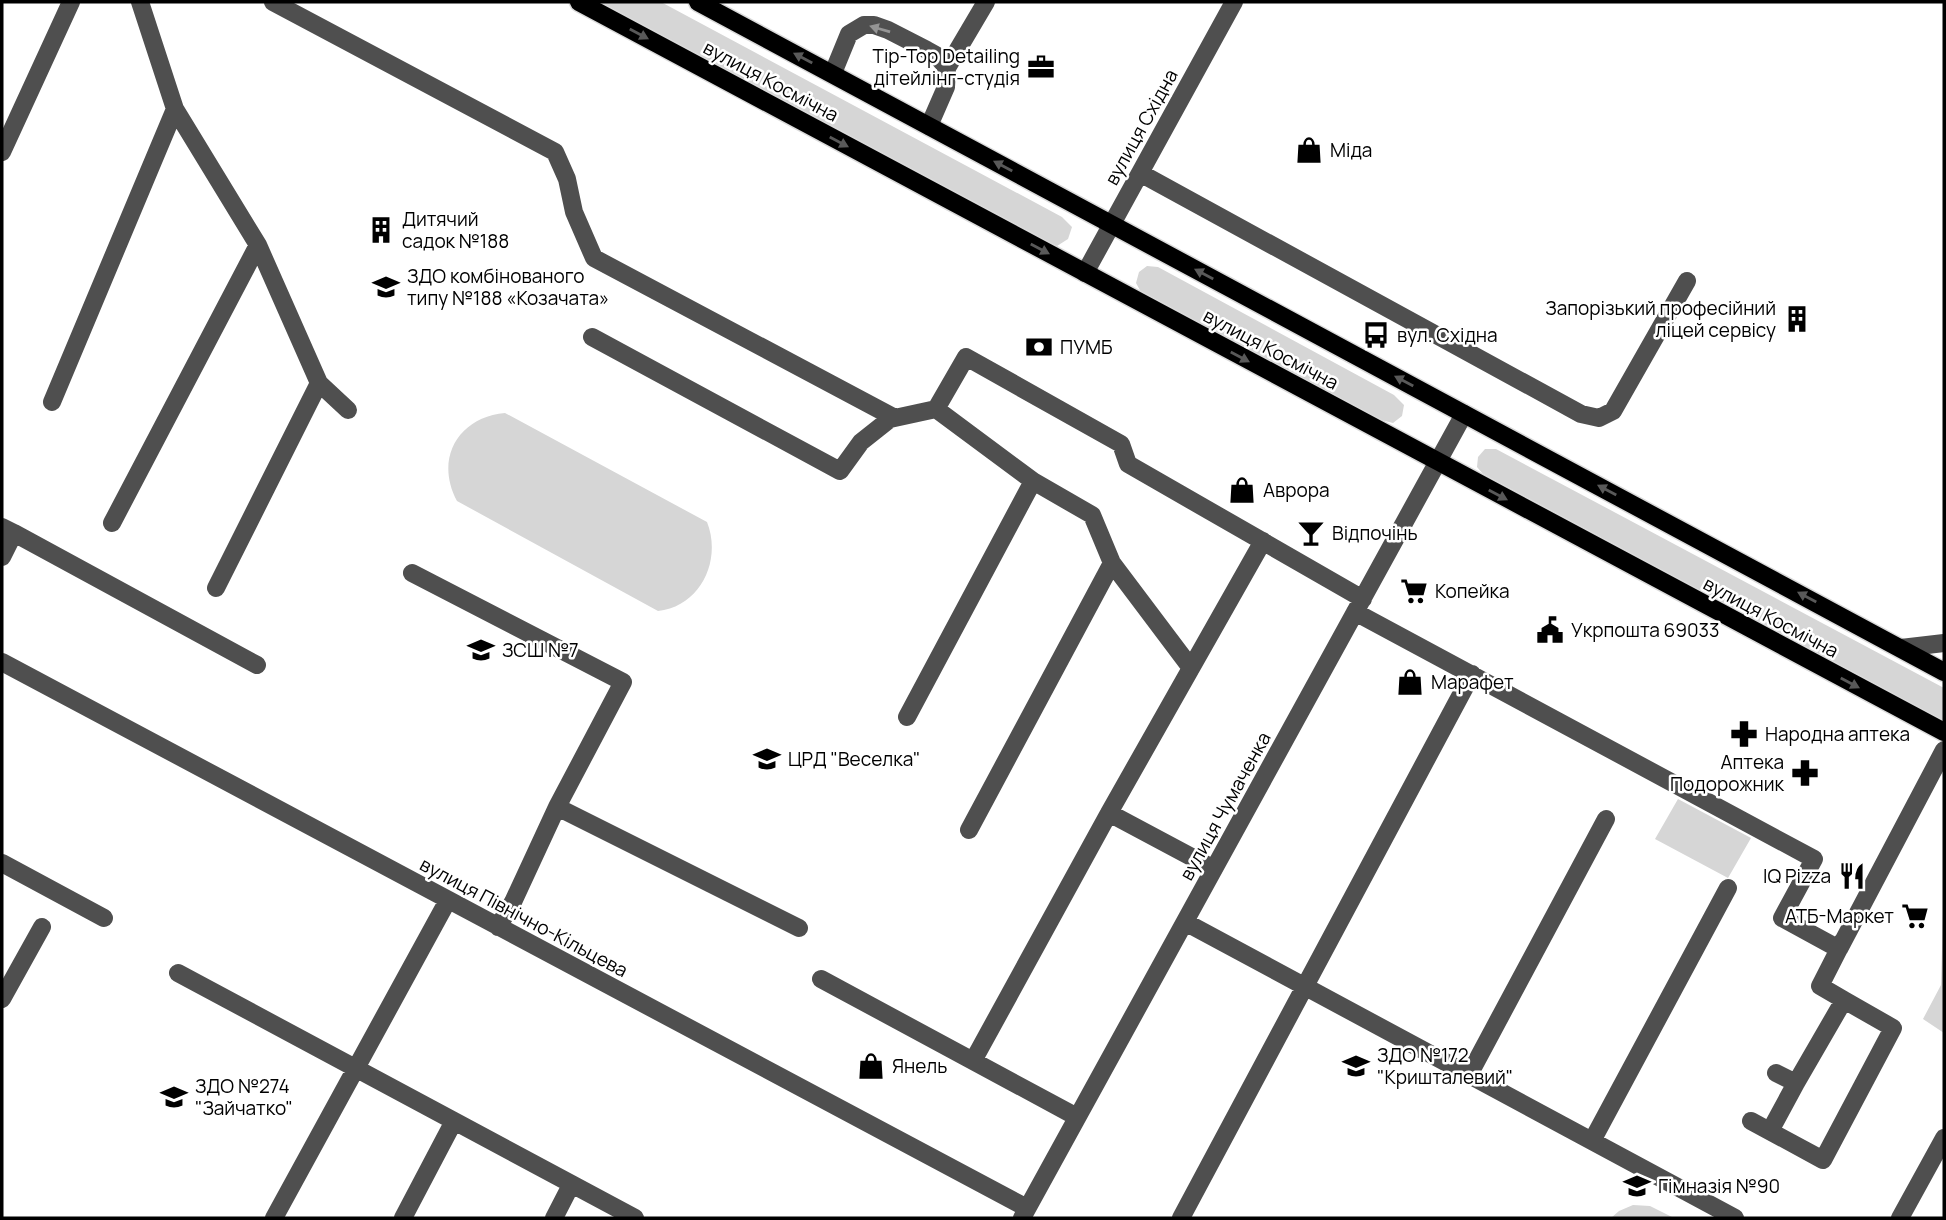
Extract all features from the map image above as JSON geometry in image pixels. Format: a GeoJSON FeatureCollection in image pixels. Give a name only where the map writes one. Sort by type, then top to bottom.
{"type":"FeatureCollection","features":[{"type":"Feature","properties":{"kind":"main road","name":"вулиця Космічна"},"geometry":{"type":"LineString","coordinates":[[579,2],[1944,732]]}},
{"type":"Feature","properties":{"kind":"main road","name":"вулиця Космічна"},"geometry":{"type":"LineString","coordinates":[[703,3],[1944,672]]}},
{"type":"Feature","properties":{"kind":"street"},"geometry":{"type":"LineString","coordinates":[[2,152],[71,2]]}},
{"type":"Feature","properties":{"kind":"street"},"geometry":{"type":"LineString","coordinates":[[140,2],[175,109],[258,246],[319,383],[348,410]]}},
{"type":"Feature","properties":{"kind":"street"},"geometry":{"type":"LineString","coordinates":[[273,2],[555,152],[567,179],[574,212],[594,258],[895,418]]}},
{"type":"Feature","properties":{"kind":"street"},"geometry":{"type":"LineString","coordinates":[[929,126],[946,87],[947,68],[986,2]]}},
{"type":"Feature","properties":{"kind":"street","name":"вулиця Східна"},"geometry":{"type":"LineString","coordinates":[[1084,273],[1234,2]]}},
{"type":"Feature","properties":{"kind":"street"},"geometry":{"type":"LineString","coordinates":[[833,73],[849,34],[864,25],[888,30],[936,55],[947,68]]}},
{"type":"Feature","properties":{"kind":"street"},"geometry":{"type":"LineString","coordinates":[[52,402],[175,109]]}},
{"type":"Feature","properties":{"kind":"street"},"geometry":{"type":"LineString","coordinates":[[1140,173],[1581,414],[1599,418],[1613,411],[1687,281]]}},
{"type":"Feature","properties":{"kind":"street"},"geometry":{"type":"LineString","coordinates":[[112,523],[258,246]]}},
{"type":"Feature","properties":{"kind":"street"},"geometry":{"type":"LineString","coordinates":[[592,337],[840,471],[861,442],[890,419],[936,408],[966,357],[1121,444],[1128,464],[1263,541],[1359,605],[1472,674],[1814,859],[1782,918],[1839,949]]}},
{"type":"Feature","properties":{"kind":"street"},"geometry":{"type":"LineString","coordinates":[[216,588],[319,383]]}},
{"type":"Feature","properties":{"kind":"street"},"geometry":{"type":"LineString","coordinates":[[936,408],[1033,481],[1092,515],[1112,563],[1191,668]]}},
{"type":"Feature","properties":{"kind":"street","name":"вулиця Чумаченка"},"geometry":{"type":"LineString","coordinates":[[1024,1213],[1464,414]]}},
{"type":"Feature","properties":{"kind":"street"},"geometry":{"type":"LineString","coordinates":[[907,716],[1033,481]]}},
{"type":"Feature","properties":{"kind":"street"},"geometry":{"type":"LineString","coordinates":[[2,556],[8,530],[257,665]]}},
{"type":"Feature","properties":{"kind":"street"},"geometry":{"type":"LineString","coordinates":[[973,1061],[1263,541]]}},
{"type":"Feature","properties":{"kind":"street"},"geometry":{"type":"LineString","coordinates":[[969,830],[1112,563]]}},
{"type":"Feature","properties":{"kind":"street"},"geometry":{"type":"LineString","coordinates":[[412,573],[623,682],[498,927]]}},
{"type":"Feature","properties":{"kind":"street"},"geometry":{"type":"LineString","coordinates":[[1901,648],[1944,643]]}},
{"type":"Feature","properties":{"kind":"street","name":"вулиця Північно-Кільцева"},"geometry":{"type":"LineString","coordinates":[[2,662],[448,900],[1024,1213]]}},
{"type":"Feature","properties":{"kind":"street"},"geometry":{"type":"LineString","coordinates":[[1181,1218],[1472,674]]}},
{"type":"Feature","properties":{"kind":"street"},"geometry":{"type":"LineString","coordinates":[[1751,1121],[1823,1160],[1893,1028],[1819,986],[1944,750]]}},
{"type":"Feature","properties":{"kind":"street"},"geometry":{"type":"LineString","coordinates":[[557,807],[799,928]]}},
{"type":"Feature","properties":{"kind":"street"},"geometry":{"type":"LineString","coordinates":[[1109,813],[1214,869]]}},
{"type":"Feature","properties":{"kind":"street"},"geometry":{"type":"LineString","coordinates":[[1469,1074],[1606,819]]}},
{"type":"Feature","properties":{"kind":"street"},"geometry":{"type":"LineString","coordinates":[[2,863],[104,918]]}},
{"type":"Feature","properties":{"kind":"street"},"geometry":{"type":"LineString","coordinates":[[1592,1142],[1728,888]]}},
{"type":"Feature","properties":{"kind":"street"},"geometry":{"type":"LineString","coordinates":[[274,1218],[448,900]]}},
{"type":"Feature","properties":{"kind":"street"},"geometry":{"type":"LineString","coordinates":[[1185,922],[1735,1218]]}},
{"type":"Feature","properties":{"kind":"street"},"geometry":{"type":"LineString","coordinates":[[2,999],[41,927]]}},
{"type":"Feature","properties":{"kind":"street"},"geometry":{"type":"LineString","coordinates":[[178,973],[635,1218]]}},
{"type":"Feature","properties":{"kind":"street"},"geometry":{"type":"LineString","coordinates":[[821,979],[1077,1118]]}},
{"type":"Feature","properties":{"kind":"street"},"geometry":{"type":"LineString","coordinates":[[1770,1131],[1844,1000]]}},
{"type":"Feature","properties":{"kind":"street"},"geometry":{"type":"LineString","coordinates":[[1776,1073],[1796,1083]]}},
{"type":"Feature","properties":{"kind":"street"},"geometry":{"type":"LineString","coordinates":[[403,1218],[454,1121]]}},
{"type":"Feature","properties":{"kind":"street"},"geometry":{"type":"LineString","coordinates":[[1899,1218],[1944,1138]]}},
{"type":"Feature","properties":{"kind":"street"},"geometry":{"type":"LineString","coordinates":[[554,1218],[571,1185]]}},
{"type":"Feature","properties":{"kind":"shaded area"},"geometry":{"type":"Polygon","coordinates":[[[598,2],[661,2],[1062,217],[1072,227],[1068,239],[1057,246],[1042,241],[598,2]]]}},
{"type":"Feature","properties":{"kind":"shaded area"},"geometry":{"type":"Polygon","coordinates":[[[1147,266],[1158,267],[1394,395],[1404,405],[1402,416],[1393,423],[1381,420],[1142,294],[1136,283],[1139,272],[1147,266]]]}},
{"type":"Feature","properties":{"kind":"shaded area"},"geometry":{"type":"Polygon","coordinates":[[[505,413],[707,522],[712,551],[704,579],[696,591],[673,607],[658,611],[457,501],[448,470],[455,442],[475,422],[505,413]]]}},
{"type":"Feature","properties":{"kind":"shaded area"},"geometry":{"type":"Polygon","coordinates":[[[1485,449],[1496,449],[1944,688],[1944,721],[1483,474],[1477,467],[1478,457],[1485,449]]]}},
{"type":"Feature","properties":{"kind":"shaded area"},"geometry":{"type":"Polygon","coordinates":[[[1678,799],[1751,838],[1728,878],[1655,839],[1678,799]]]}},
{"type":"Feature","properties":{"kind":"shaded area"},"geometry":{"type":"Polygon","coordinates":[[[1944,879],[1944,1033],[1923,1019],[1941,985],[1944,879]]]}},
{"type":"Feature","properties":{"kind":"shaded area"},"geometry":{"type":"Polygon","coordinates":[[[1633,1205],[1650,1206],[1674,1218],[1611,1218],[1633,1205]]]}},
{"type":"Feature","properties":{"kind":"place","name":"Tip-Top Detailing дітейлiнг-студiя"},"geometry":{"type":"Point","coordinates":[1041,67]}},
{"type":"Feature","properties":{"kind":"place","name":"Міда"},"geometry":{"type":"Point","coordinates":[1309,150]}},
{"type":"Feature","properties":{"kind":"place","name":"Дитячий садок №188"},"geometry":{"type":"Point","coordinates":[381,230]}},
{"type":"Feature","properties":{"kind":"place","name":"ЗДО комбінованого типу №188 «Козачата»"},"geometry":{"type":"Point","coordinates":[386,287]}},
{"type":"Feature","properties":{"kind":"place","name":"Запорізький професійний ліцей сервісу"},"geometry":{"type":"Point","coordinates":[1797,319]}},
{"type":"Feature","properties":{"kind":"place","name":"вул. Східна"},"geometry":{"type":"Point","coordinates":[1376,335]}},
{"type":"Feature","properties":{"kind":"place","name":"ПУМБ"},"geometry":{"type":"Point","coordinates":[1039,347]}},
{"type":"Feature","properties":{"kind":"place","name":"Аврора"},"geometry":{"type":"Point","coordinates":[1242,490]}},
{"type":"Feature","properties":{"kind":"place","name":"Відпочінь"},"geometry":{"type":"Point","coordinates":[1311,533]}},
{"type":"Feature","properties":{"kind":"place","name":"Копейка"},"geometry":{"type":"Point","coordinates":[1414,591]}},
{"type":"Feature","properties":{"kind":"place","name":"Укрпошта 69033"},"geometry":{"type":"Point","coordinates":[1550,630]}},
{"type":"Feature","properties":{"kind":"place","name":"ЗСШ №7"},"geometry":{"type":"Point","coordinates":[481,650]}},
{"type":"Feature","properties":{"kind":"place","name":"Марафет"},"geometry":{"type":"Point","coordinates":[1410,682]}},
{"type":"Feature","properties":{"kind":"place","name":"Народна аптека"},"geometry":{"type":"Point","coordinates":[1744,734]}},
{"type":"Feature","properties":{"kind":"place","name":"ЦРД \"Веселка\""},"geometry":{"type":"Point","coordinates":[767,759]}},
{"type":"Feature","properties":{"kind":"place","name":"Аптека Подорожник"},"geometry":{"type":"Point","coordinates":[1805,773]}},
{"type":"Feature","properties":{"kind":"place","name":"IQ Pizza"},"geometry":{"type":"Point","coordinates":[1852,876]}},
{"type":"Feature","properties":{"kind":"place","name":"АТБ-Маркет"},"geometry":{"type":"Point","coordinates":[1915,916]}},
{"type":"Feature","properties":{"kind":"place","name":"Янель"},"geometry":{"type":"Point","coordinates":[871,1066]}},
{"type":"Feature","properties":{"kind":"place","name":"ЗДО №172 \"Кришталевий\""},"geometry":{"type":"Point","coordinates":[1356,1066]}},
{"type":"Feature","properties":{"kind":"place","name":"ЗДО №274 \"Зайчатко\""},"geometry":{"type":"Point","coordinates":[174,1097]}},
{"type":"Feature","properties":{"kind":"place","name":"Гімназія №90"},"geometry":{"type":"Point","coordinates":[1637,1186]}}]}
